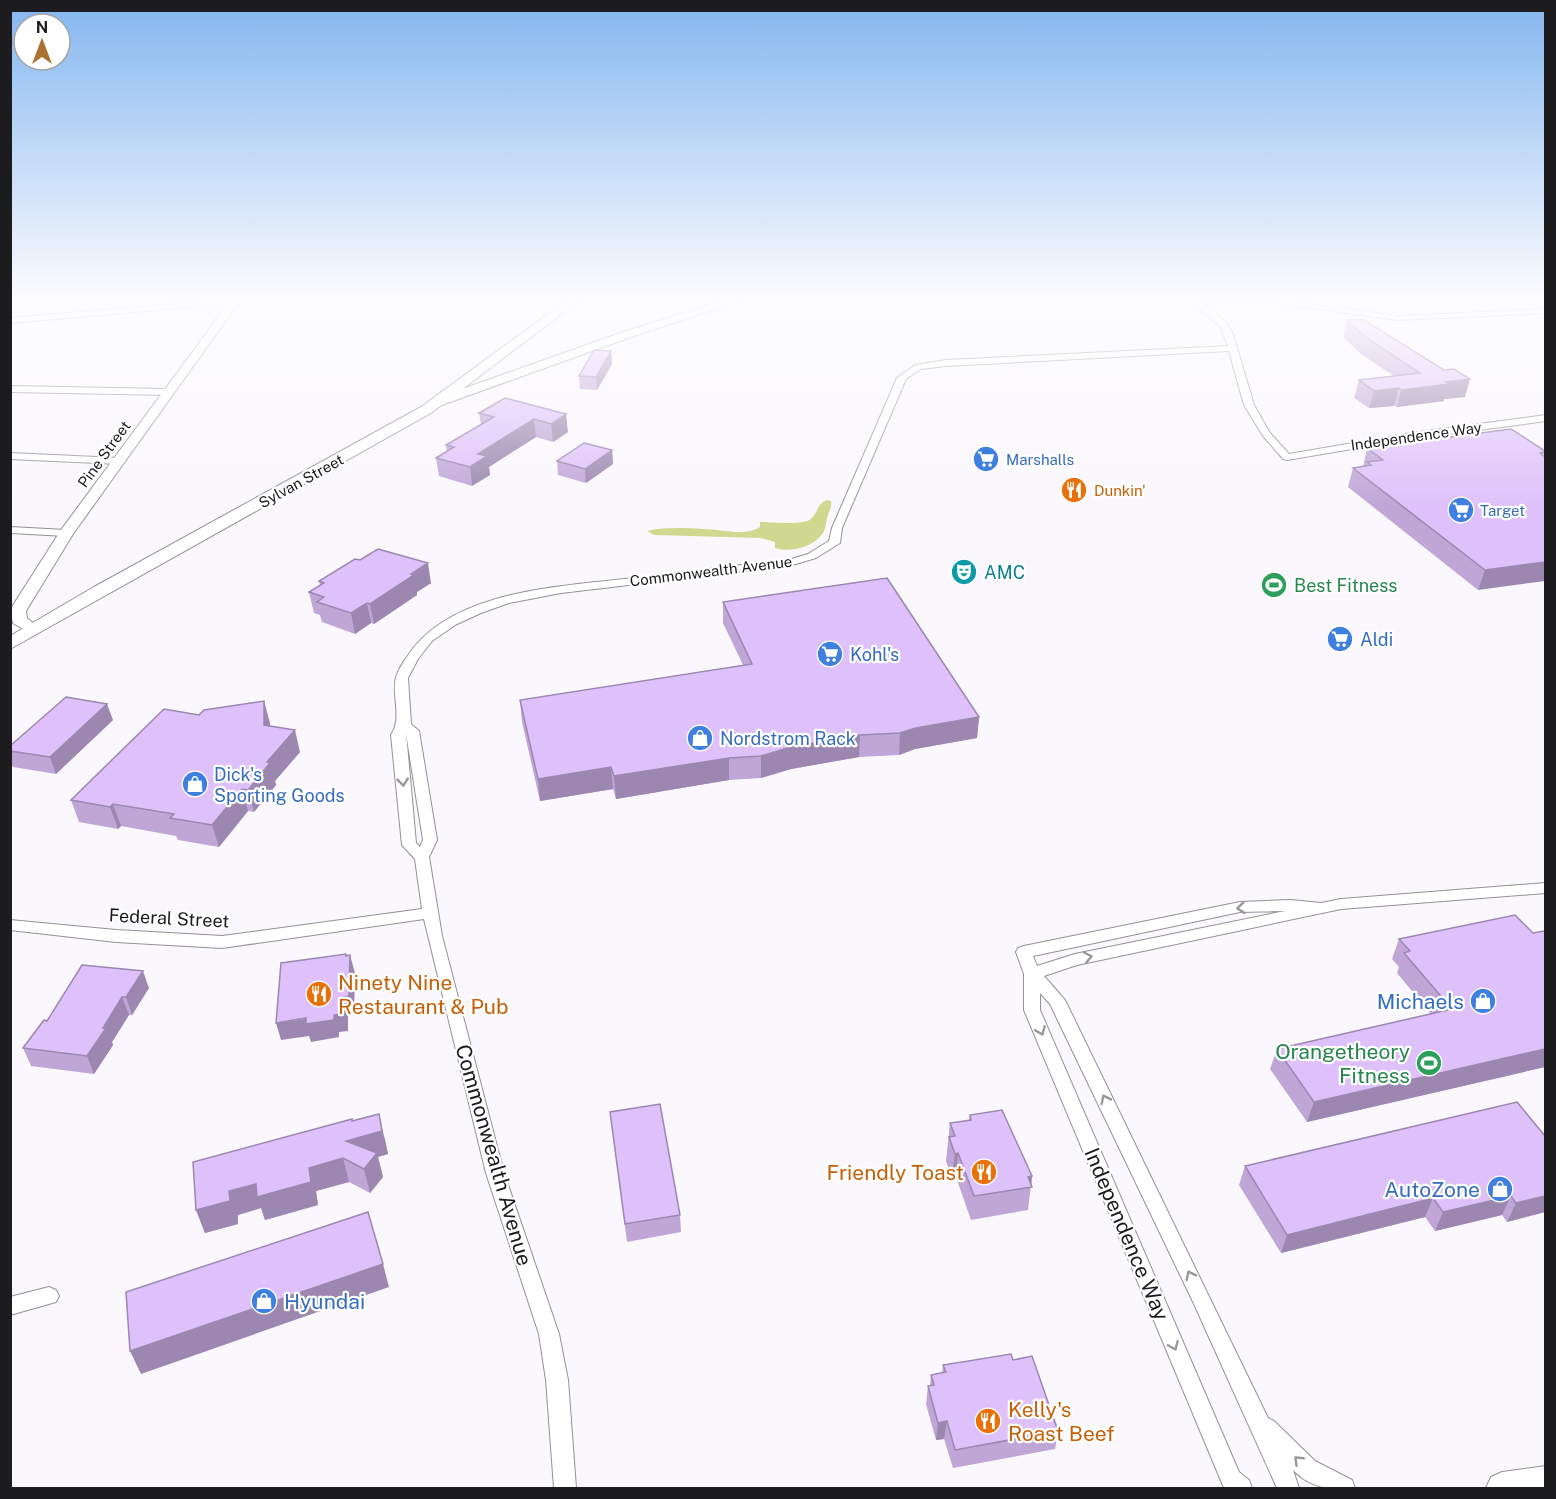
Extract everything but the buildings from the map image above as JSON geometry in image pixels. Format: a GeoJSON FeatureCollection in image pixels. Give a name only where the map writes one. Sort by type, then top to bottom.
{"type":"FeatureCollection","features":[{"type":"Feature","properties":{"kind":"main road","name":"Sylvan Street"},"geometry":{"type":"LineString","coordinates":[[10,644],[349,455],[438,402],[485,367]]}},
{"type":"Feature","properties":{"kind":"main road"},"geometry":{"type":"LineString","coordinates":[[1502,1488],[1545,1482]]}},
{"type":"Feature","properties":{"kind":"street","name":"Pine Street"},"geometry":{"type":"LineString","coordinates":[[33,630],[19,620],[18,611],[66,533],[187,367]]}},
{"type":"Feature","properties":{"kind":"street"},"geometry":{"type":"LineString","coordinates":[[438,402],[539,367]]}},
{"type":"Feature","properties":{"kind":"street","name":"Commonwealth Avenue"},"geometry":{"type":"LineString","coordinates":[[422,857],[409,845],[398,735],[404,725],[402,678],[412,658],[428,638],[451,621],[507,600],[561,590],[789,563],[819,553],[834,543],[837,528],[902,378],[918,367]]}},
{"type":"Feature","properties":{"kind":"street","name":"Independence Way"},"geometry":{"type":"LineString","coordinates":[[1238,367],[1249,405],[1266,434],[1287,457],[1411,436],[1545,418]]}},
{"type":"Feature","properties":{"kind":"street"},"geometry":{"type":"LineString","coordinates":[[10,389],[169,392]]}},
{"type":"Feature","properties":{"kind":"street"},"geometry":{"type":"LineString","coordinates":[[10,456],[118,461]]}},
{"type":"Feature","properties":{"kind":"street"},"geometry":{"type":"LineString","coordinates":[[10,530],[66,533]]}},
{"type":"Feature","properties":{"kind":"street","name":"Commonwealth Avenue"},"geometry":{"type":"LineString","coordinates":[[404,725],[412,731],[430,840],[422,857],[434,936],[495,1173],[549,1334],[557,1380],[565,1488]]}},
{"type":"Feature","properties":{"kind":"street","name":"Independence Way"},"geometry":{"type":"LineString","coordinates":[[1032,974],[1075,960],[1341,904],[1545,888]]}},
{"type":"Feature","properties":{"kind":"street","name":"Independence Way"},"geometry":{"type":"LineString","coordinates":[[1241,1488],[1231,1480],[1032,1010],[1032,974],[1024,952],[1240,907],[1291,905],[1321,908]]}},
{"type":"Feature","properties":{"kind":"street","name":"Federal Street"},"geometry":{"type":"LineString","coordinates":[[10,925],[116,936],[222,942],[431,913]]}},
{"type":"Feature","properties":{"kind":"street","name":"Independence Way"},"geometry":{"type":"LineString","coordinates":[[1032,974],[1057,1000],[1260,1423],[1288,1488]]}},
{"type":"Feature","properties":{"kind":"street"},"geometry":{"type":"LineString","coordinates":[[10,1306],[49,1296]]}},
{"type":"Feature","properties":{"kind":"street","name":"Independence Way"},"geometry":{"type":"LineString","coordinates":[[1260,1423],[1307,1469],[1344,1488]]}},
{"type":"Feature","properties":{"kind":"green space"},"geometry":{"type":"Polygon","coordinates":[[[827,500],[831,501],[831,505],[823,533],[814,542],[801,548],[788,550],[775,548],[775,542],[761,538],[654,535],[647,531],[683,528],[747,532],[760,527],[760,522],[788,523],[808,520],[827,500]]]}},
{"type":"Feature","properties":{"kind":"place","name":"Marshalls"},"geometry":{"type":"Point","coordinates":[986,459]}},
{"type":"Feature","properties":{"kind":"place","name":"Dunkin'"},"geometry":{"type":"Point","coordinates":[1074,490]}},
{"type":"Feature","properties":{"kind":"place","name":"Target"},"geometry":{"type":"Point","coordinates":[1461,510]}},
{"type":"Feature","properties":{"kind":"place","name":"AMC"},"geometry":{"type":"Point","coordinates":[964,572]}},
{"type":"Feature","properties":{"kind":"place","name":"Best Fitness"},"geometry":{"type":"Point","coordinates":[1274,585]}},
{"type":"Feature","properties":{"kind":"place","name":"Aldi"},"geometry":{"type":"Point","coordinates":[1340,639]}},
{"type":"Feature","properties":{"kind":"place","name":"Kohl's"},"geometry":{"type":"Point","coordinates":[830,654]}},
{"type":"Feature","properties":{"kind":"place","name":"Nordstrom Rack"},"geometry":{"type":"Point","coordinates":[700,738]}},
{"type":"Feature","properties":{"kind":"place","name":"Dick's Sporting Goods"},"geometry":{"type":"Point","coordinates":[195,784]}},
{"type":"Feature","properties":{"kind":"place","name":"Ninety Nine Restaurant & Pub"},"geometry":{"type":"Point","coordinates":[319,994]}},
{"type":"Feature","properties":{"kind":"place","name":"Michaels"},"geometry":{"type":"Point","coordinates":[1483,1001]}},
{"type":"Feature","properties":{"kind":"place","name":"Orangetheory Fitness"},"geometry":{"type":"Point","coordinates":[1429,1063]}},
{"type":"Feature","properties":{"kind":"place","name":"Friendly Toast"},"geometry":{"type":"Point","coordinates":[984,1172]}},
{"type":"Feature","properties":{"kind":"place","name":"AutoZone"},"geometry":{"type":"Point","coordinates":[1500,1189]}},
{"type":"Feature","properties":{"kind":"place","name":"Hyundai"},"geometry":{"type":"Point","coordinates":[264,1301]}},
{"type":"Feature","properties":{"kind":"place","name":"Kelly's Roast Beef"},"geometry":{"type":"Point","coordinates":[988,1421]}}]}
